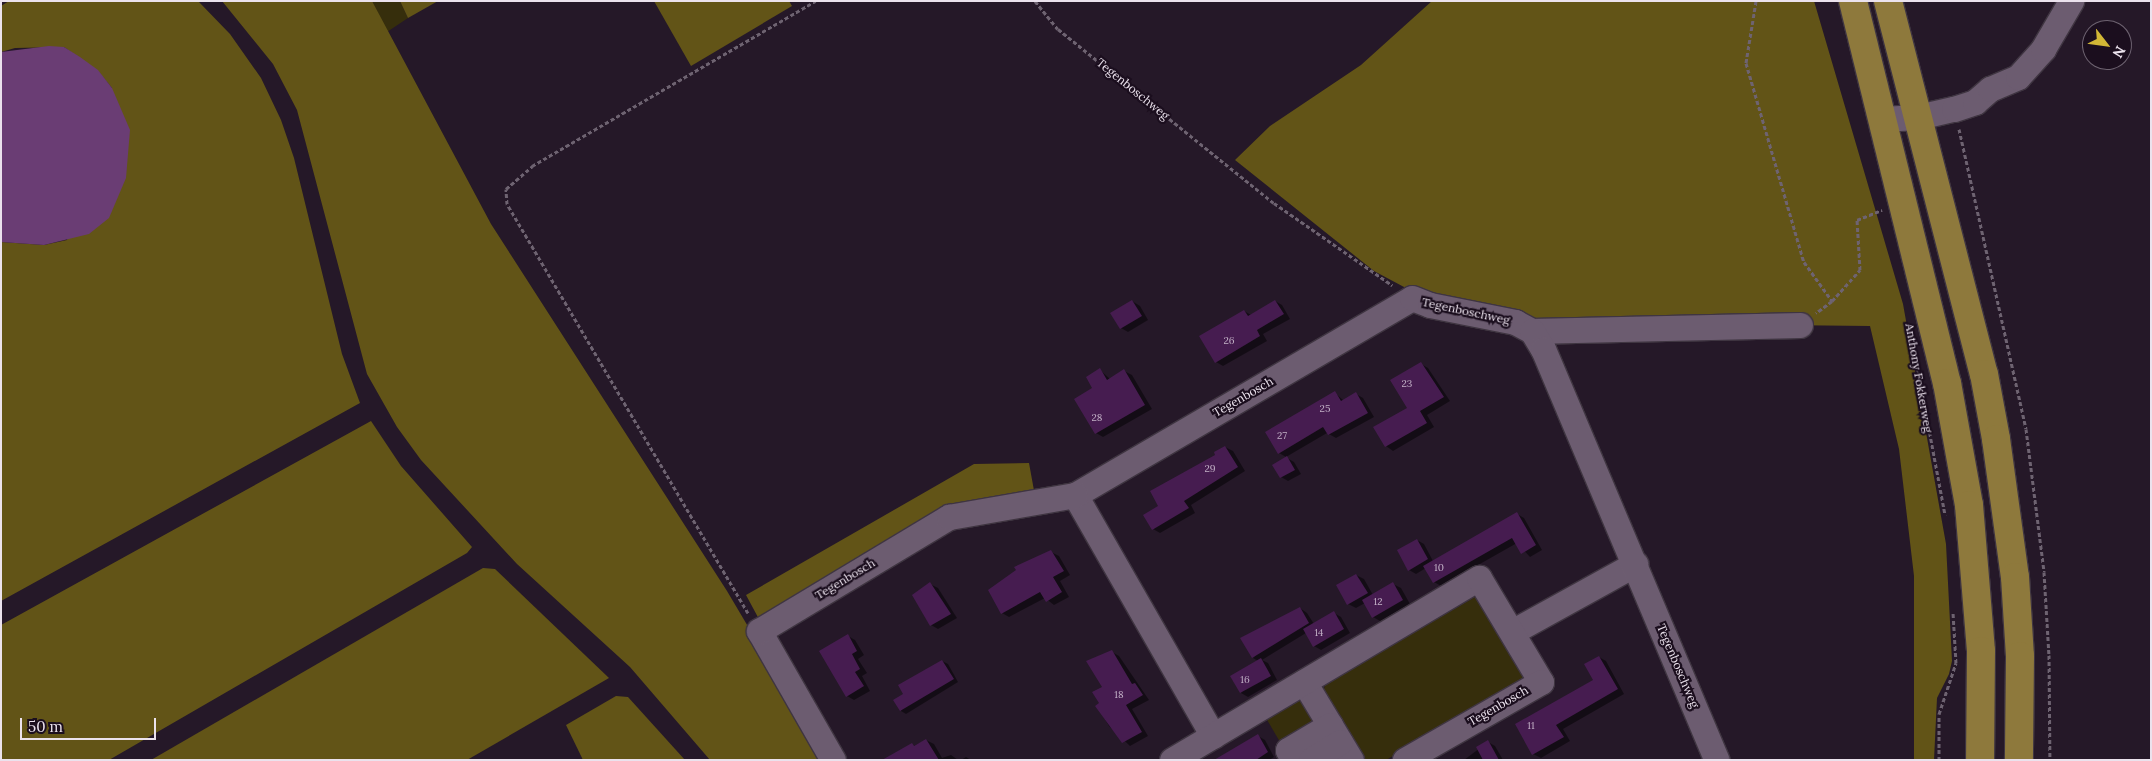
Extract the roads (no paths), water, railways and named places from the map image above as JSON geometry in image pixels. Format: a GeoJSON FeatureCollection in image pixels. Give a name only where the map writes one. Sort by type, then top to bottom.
{"type":"FeatureCollection","features":[{"type":"Feature","properties":{"kind":"main road","name":"Anthony Fokkerweg"},"geometry":{"type":"LineString","coordinates":[[1853,1],[1947,383],[1969,505],[1981,651],[1980,760]]}},
{"type":"Feature","properties":{"kind":"main road"},"geometry":{"type":"LineString","coordinates":[[1888,1],[1984,374],[1997,448],[2015,577],[2020,656],[2019,760]]}},
{"type":"Feature","properties":{"kind":"street"},"geometry":{"type":"LineString","coordinates":[[1881,119],[1916,110],[1975,102],[1990,89],[2018,77],[2026,69],[2071,1]]}},
{"type":"Feature","properties":{"kind":"street","name":"Tegenboschweg"},"geometry":{"type":"LineString","coordinates":[[1412,298],[1430,305],[1516,322],[1532,331],[1543,349],[1717,760]]}},
{"type":"Feature","properties":{"kind":"street","name":"Tegenbosch"},"geometry":{"type":"LineString","coordinates":[[833,760],[759,631],[949,517],[1075,495],[1412,298]]}},
{"type":"Feature","properties":{"kind":"street"},"geometry":{"type":"LineString","coordinates":[[1532,331],[1800,325]]}},
{"type":"Feature","properties":{"kind":"street"},"geometry":{"type":"LineString","coordinates":[[1075,495],[1213,736]]}},
{"type":"Feature","properties":{"kind":"street"},"geometry":{"type":"LineString","coordinates":[[1512,632],[1635,564]]}},
{"type":"Feature","properties":{"kind":"street","name":"Tegenbosch"},"geometry":{"type":"LineString","coordinates":[[1172,760],[1479,578],[1541,682],[1405,760]]}},
{"type":"Feature","properties":{"kind":"street"},"geometry":{"type":"LineString","coordinates":[[1304,682],[1340,742]]}},
{"type":"Feature","properties":{"kind":"street"},"geometry":{"type":"LineString","coordinates":[[1293,760],[1288,750],[1340,742]]}},
{"type":"Feature","properties":{"kind":"street"},"geometry":{"type":"LineString","coordinates":[[1311,760],[1340,742]]}}]}
